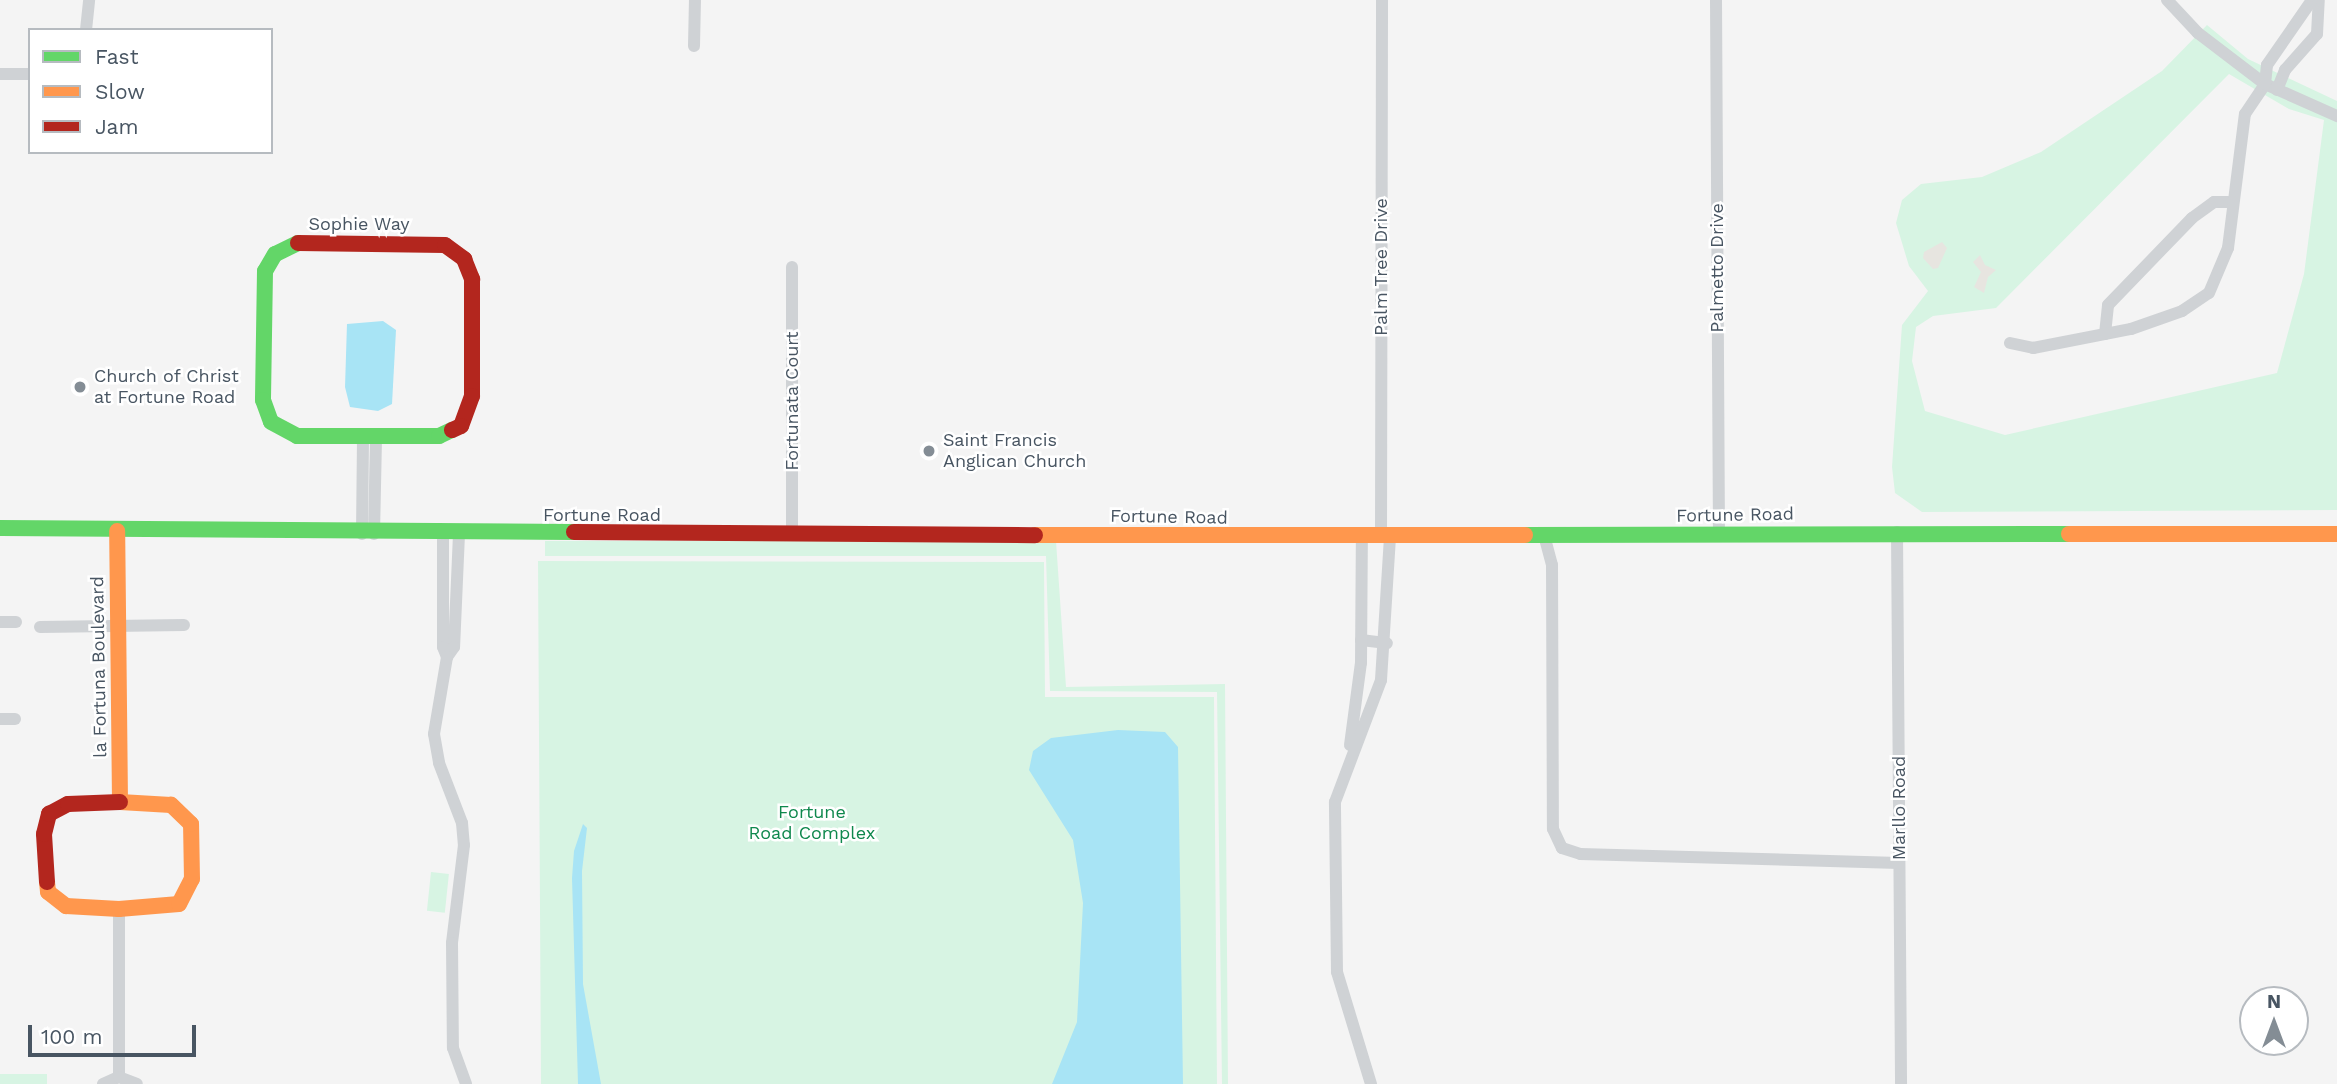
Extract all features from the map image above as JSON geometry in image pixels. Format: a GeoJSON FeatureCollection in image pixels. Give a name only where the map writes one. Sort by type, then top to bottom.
{"type":"FeatureCollection","features":[{"type":"Feature","properties":{"kind":"street"},"geometry":{"type":"LineString","coordinates":[[86,28],[89,0]]}},
{"type":"Feature","properties":{"kind":"street"},"geometry":{"type":"LineString","coordinates":[[695,0],[695,47]]}},
{"type":"Feature","properties":{"kind":"street","name":"Palm Tree Drive"},"geometry":{"type":"LineString","coordinates":[[1346,763],[1372,709],[1387,643],[1382,0]]}},
{"type":"Feature","properties":{"kind":"street","name":"Palmetto Drive"},"geometry":{"type":"LineString","coordinates":[[1716,0],[1719,535]]}},
{"type":"Feature","properties":{"kind":"street"},"geometry":{"type":"LineString","coordinates":[[2167,0],[2198,33],[2271,87],[2337,116]]}},
{"type":"Feature","properties":{"kind":"street"},"geometry":{"type":"LineString","coordinates":[[2271,87],[2267,65],[2312,0]]}},
{"type":"Feature","properties":{"kind":"street"},"geometry":{"type":"LineString","coordinates":[[2010,343],[2033,348],[2105,334],[2182,312],[2209,293],[2228,248],[2245,114],[2317,34],[2319,0]]}},
{"type":"Feature","properties":{"kind":"street"},"geometry":{"type":"LineString","coordinates":[[0,74],[28,74]]}},
{"type":"Feature","properties":{"kind":"street"},"geometry":{"type":"LineString","coordinates":[[2105,334],[2108,305],[2192,218],[2214,202],[2233,202]]}},
{"type":"Feature","properties":{"kind":"street","name":"Sophie Way"},"geometry":{"type":"LineString","coordinates":[[298,243],[445,245],[470,269],[472,396],[468,416],[444,435],[370,436],[290,435],[271,422],[264,409],[265,271],[283,248],[298,243]]}},
{"type":"Feature","properties":{"kind":"street","name":"Fortunata Court"},"geometry":{"type":"LineString","coordinates":[[792,267],[792,534]]}},
{"type":"Feature","properties":{"kind":"street"},"geometry":{"type":"LineString","coordinates":[[368,534],[370,436]]}},
{"type":"Feature","properties":{"kind":"street","name":"Fortune Road"},"geometry":{"type":"LineString","coordinates":[[0,528],[368,534],[2337,534]]}},
{"type":"Feature","properties":{"kind":"street","name":"la Fortuna Boulevard"},"geometry":{"type":"LineString","coordinates":[[117,531],[120,802]]}},
{"type":"Feature","properties":{"kind":"street","name":"Marllo Road"},"geometry":{"type":"LineString","coordinates":[[1897,532],[1901,1084]]}},
{"type":"Feature","properties":{"kind":"street"},"geometry":{"type":"LineString","coordinates":[[451,534],[443,647],[447,657],[434,734],[439,763],[462,823],[464,845],[452,943],[453,1048],[466,1084]]}},
{"type":"Feature","properties":{"kind":"street"},"geometry":{"type":"LineString","coordinates":[[1362,535],[1358,704],[1335,802],[1336,963],[1371,1084]]}},
{"type":"Feature","properties":{"kind":"street"},"geometry":{"type":"LineString","coordinates":[[1544,535],[1552,565],[1553,829],[1562,848],[1580,854],[1899,863]]}},
{"type":"Feature","properties":{"kind":"street"},"geometry":{"type":"LineString","coordinates":[[0,622],[16,622]]}},
{"type":"Feature","properties":{"kind":"street"},"geometry":{"type":"LineString","coordinates":[[40,627],[184,625]]}},
{"type":"Feature","properties":{"kind":"street"},"geometry":{"type":"LineString","coordinates":[[1361,640],[1387,643]]}},
{"type":"Feature","properties":{"kind":"street"},"geometry":{"type":"LineString","coordinates":[[0,719],[15,719]]}},
{"type":"Feature","properties":{"kind":"street"},"geometry":{"type":"LineString","coordinates":[[120,802],[171,805],[191,824],[192,879],[179,904],[119,909],[65,905],[48,892],[44,834],[49,814],[68,804],[120,802]]}},
{"type":"Feature","properties":{"kind":"street"},"geometry":{"type":"LineString","coordinates":[[119,909],[119,1077]]}},
{"type":"Feature","properties":{"kind":"street"},"geometry":{"type":"LineString","coordinates":[[103,1084],[119,1077],[137,1084]]}},
{"type":"Feature","properties":{"kind":"green space"},"geometry":{"type":"Polygon","coordinates":[[[2207,25],[2248,59],[2337,101],[2337,510],[1922,512],[1895,493],[1892,467],[1902,325],[1928,291],[1909,266],[1896,223],[1902,200],[1921,184],[1982,177],[2041,152],[2162,71],[2207,25]],[[2229,74],[1996,308],[1933,316],[1916,327],[1912,361],[1925,411],[2005,435],[2277,373],[2304,274],[2324,120],[2289,109],[2229,74]]]}},
{"type":"Feature","properties":{"kind":"green space"},"geometry":{"type":"Polygon","coordinates":[[[545,541],[1056,541],[1066,687],[1225,684],[1228,1084],[1222,1084],[1217,692],[1050,691],[1046,556],[545,556],[545,541]]]}},
{"type":"Feature","properties":{"kind":"green space","name":"Fortune Road Complex"},"geometry":{"type":"Polygon","coordinates":[[[538,561],[1044,562],[1045,697],[1214,697],[1217,1084],[541,1084],[538,561]]]}},
{"type":"Feature","properties":{"kind":"green space"},"geometry":{"type":"Polygon","coordinates":[[[431,872],[449,874],[445,913],[427,911],[431,872]]]}},
{"type":"Feature","properties":{"kind":"green space"},"geometry":{"type":"Polygon","coordinates":[[[0,1074],[47,1074],[47,1084],[0,1084],[0,1074]]]}},
{"type":"Feature","properties":{"kind":"sand"},"geometry":{"type":"Polygon","coordinates":[[[1942,242],[1947,248],[1938,268],[1933,269],[1923,258],[1924,252],[1942,242]]]}},
{"type":"Feature","properties":{"kind":"sand"},"geometry":{"type":"Polygon","coordinates":[[[1980,255],[1985,265],[1996,270],[1988,277],[1984,293],[1974,287],[1981,272],[1973,262],[1980,255]]]}},
{"type":"Feature","properties":{"kind":"water"},"geometry":{"type":"Polygon","coordinates":[[[383,321],[396,330],[392,404],[378,411],[350,407],[345,387],[347,324],[383,321]]]}},
{"type":"Feature","properties":{"kind":"water"},"geometry":{"type":"Polygon","coordinates":[[[1118,730],[1165,732],[1178,747],[1183,1084],[1052,1084],[1077,1022],[1083,903],[1073,840],[1029,770],[1033,751],[1051,738],[1118,730]]]}},
{"type":"Feature","properties":{"kind":"water"},"geometry":{"type":"Polygon","coordinates":[[[583,824],[587,828],[582,871],[583,984],[601,1084],[578,1084],[572,878],[574,851],[583,824]]]}},
{"type":"Feature","properties":{"kind":"traffic: fast"},"geometry":{"type":"LineString","coordinates":[[298,243],[275,254],[265,271],[263,400],[271,422],[297,436],[439,436],[452,430]]}},
{"type":"Feature","properties":{"kind":"traffic: fast"},"geometry":{"type":"LineString","coordinates":[[0,528],[574,532]]}},
{"type":"Feature","properties":{"kind":"traffic: fast"},"geometry":{"type":"LineString","coordinates":[[1525,535],[2069,534]]}},
{"type":"Feature","properties":{"kind":"traffic: slow"},"geometry":{"type":"LineString","coordinates":[[47,882],[48,892],[66,906],[119,909],[179,904],[192,879],[191,824],[171,805],[120,802],[117,531]]}},
{"type":"Feature","properties":{"kind":"traffic: slow"},"geometry":{"type":"LineString","coordinates":[[2069,534],[2337,534]]}},
{"type":"Feature","properties":{"kind":"traffic: slow"},"geometry":{"type":"LineString","coordinates":[[1035,535],[1525,535]]}},
{"type":"Feature","properties":{"kind":"traffic: jam"},"geometry":{"type":"LineString","coordinates":[[298,243],[445,245],[464,259],[472,279],[472,396],[461,426],[452,430]]}},
{"type":"Feature","properties":{"kind":"traffic: jam"},"geometry":{"type":"LineString","coordinates":[[574,532],[1035,535]]}},
{"type":"Feature","properties":{"kind":"traffic: jam"},"geometry":{"type":"LineString","coordinates":[[47,882],[44,834],[49,814],[68,804],[120,802]]}},
{"type":"Feature","properties":{"kind":"place","name":"Church of Christ at Fortune Road"},"geometry":{"type":"Point","coordinates":[80,387]}},
{"type":"Feature","properties":{"kind":"place","name":"Saint Francis Anglican Church"},"geometry":{"type":"Point","coordinates":[929,451]}}]}
